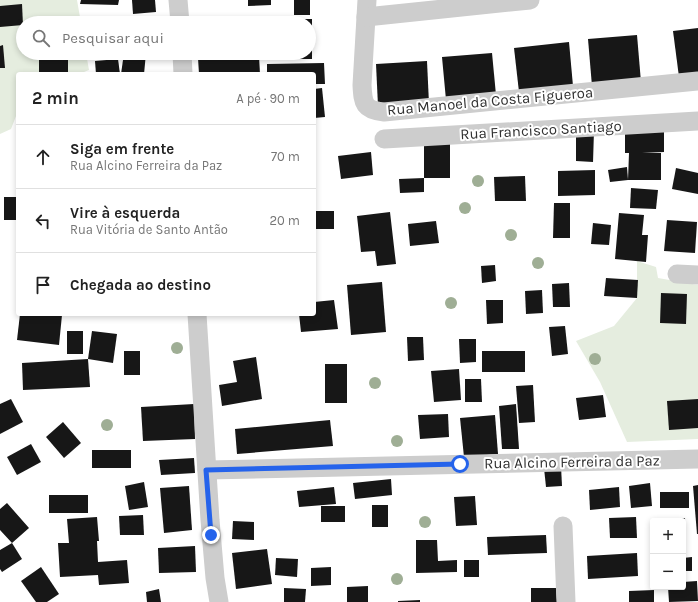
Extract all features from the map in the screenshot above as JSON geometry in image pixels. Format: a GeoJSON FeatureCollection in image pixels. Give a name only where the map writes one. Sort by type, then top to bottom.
{"type":"FeatureCollection","features":[{"type":"Feature","properties":{"kind":"street"},"geometry":{"type":"LineString","coordinates":[[178,0],[179,16]]}},
{"type":"Feature","properties":{"kind":"street"},"geometry":{"type":"LineString","coordinates":[[367,8],[530,0]]}},
{"type":"Feature","properties":{"kind":"street","name":"Rua Manoel da Costa Figueroa"},"geometry":{"type":"LineString","coordinates":[[367,8],[362,85],[363,99],[366,106],[372,110],[392,111],[698,81]]}},
{"type":"Feature","properties":{"kind":"street"},"geometry":{"type":"LineString","coordinates":[[182,60],[183,72]]}},
{"type":"Feature","properties":{"kind":"street","name":"Rua Francisco Santiago"},"geometry":{"type":"LineString","coordinates":[[384,139],[698,121]]}},
{"type":"Feature","properties":{"kind":"street"},"geometry":{"type":"LineString","coordinates":[[677,274],[698,275]]}},
{"type":"Feature","properties":{"kind":"street"},"geometry":{"type":"LineString","coordinates":[[197,316],[206,470],[215,578],[220,602]]}},
{"type":"Feature","properties":{"kind":"street","name":"Rua Alcino Ferreira da Paz"},"geometry":{"type":"LineString","coordinates":[[206,470],[698,459]]}},
{"type":"Feature","properties":{"kind":"street"},"geometry":{"type":"LineString","coordinates":[[563,526],[566,602]]}},
{"type":"Feature","properties":{"kind":"shaded area"},"geometry":{"type":"Polygon","coordinates":[[[0,0],[77,0],[80,16],[16,16],[16,60],[87,60],[89,70],[84,72],[16,72],[16,116],[11,129],[0,134],[0,0]]]}},
{"type":"Feature","properties":{"kind":"shaded area"},"geometry":{"type":"Polygon","coordinates":[[[637,261],[656,267],[658,278],[698,285],[698,439],[627,442],[600,382],[576,341],[614,326],[637,298],[637,261]]]}},
{"type":"Feature","properties":{"kind":"building"},"geometry":{"type":"Polygon","coordinates":[[[81,0],[119,0],[118,5],[80,4],[81,0]]]}},
{"type":"Feature","properties":{"kind":"building"},"geometry":{"type":"Polygon","coordinates":[[[132,0],[155,0],[156,12],[133,14],[132,0]]]}},
{"type":"Feature","properties":{"kind":"building"},"geometry":{"type":"Polygon","coordinates":[[[248,0],[271,0],[271,5],[248,6],[248,0]]]}},
{"type":"Feature","properties":{"kind":"building"},"geometry":{"type":"Polygon","coordinates":[[[294,0],[310,0],[310,15],[294,15],[294,0]]]}},
{"type":"Feature","properties":{"kind":"building"},"geometry":{"type":"Polygon","coordinates":[[[22,4],[23,16],[16,16],[16,26],[0,27],[0,6],[22,4]]]}},
{"type":"Feature","properties":{"kind":"building"},"geometry":{"type":"Polygon","coordinates":[[[698,28],[698,75],[679,77],[673,31],[698,28]]]}},
{"type":"Feature","properties":{"kind":"building"},"geometry":{"type":"Polygon","coordinates":[[[637,35],[641,82],[592,86],[588,39],[637,35]]]}},
{"type":"Feature","properties":{"kind":"building"},"geometry":{"type":"Polygon","coordinates":[[[569,42],[573,86],[519,92],[514,48],[569,42]]]}},
{"type":"Feature","properties":{"kind":"building"},"geometry":{"type":"Polygon","coordinates":[[[3,45],[5,68],[0,68],[0,46],[3,45]]]}},
{"type":"Feature","properties":{"kind":"building"},"geometry":{"type":"Polygon","coordinates":[[[492,53],[496,95],[446,100],[442,57],[492,53]]]}},
{"type":"Feature","properties":{"kind":"building"},"geometry":{"type":"Polygon","coordinates":[[[39,60],[68,60],[68,72],[39,72],[39,60]]]}},
{"type":"Feature","properties":{"kind":"building"},"geometry":{"type":"Polygon","coordinates":[[[118,60],[120,72],[96,72],[95,61],[118,60]]]}},
{"type":"Feature","properties":{"kind":"building"},"geometry":{"type":"Polygon","coordinates":[[[123,60],[145,60],[144,72],[121,72],[123,60]]]}},
{"type":"Feature","properties":{"kind":"building"},"geometry":{"type":"Polygon","coordinates":[[[198,60],[259,60],[260,72],[199,72],[198,60]]]}},
{"type":"Feature","properties":{"kind":"building"},"geometry":{"type":"Polygon","coordinates":[[[427,61],[429,104],[378,106],[376,64],[427,61]]]}},
{"type":"Feature","properties":{"kind":"building"},"geometry":{"type":"Polygon","coordinates":[[[324,63],[325,84],[316,84],[316,72],[267,72],[267,64],[324,63]]]}},
{"type":"Feature","properties":{"kind":"building"},"geometry":{"type":"Polygon","coordinates":[[[322,88],[325,117],[316,118],[316,89],[322,88]]]}},
{"type":"Feature","properties":{"kind":"building"},"geometry":{"type":"Polygon","coordinates":[[[576,129],[594,130],[593,162],[576,161],[576,129]]]}},
{"type":"Feature","properties":{"kind":"building"},"geometry":{"type":"Polygon","coordinates":[[[625,129],[664,129],[664,152],[642,153],[661,153],[661,180],[628,180],[629,153],[625,153],[625,129]]]}},
{"type":"Feature","properties":{"kind":"building"},"geometry":{"type":"Polygon","coordinates":[[[424,142],[450,142],[450,178],[424,178],[424,142]]]}},
{"type":"Feature","properties":{"kind":"building"},"geometry":{"type":"Polygon","coordinates":[[[371,152],[373,175],[341,179],[338,156],[371,152]]]}},
{"type":"Feature","properties":{"kind":"building"},"geometry":{"type":"Polygon","coordinates":[[[627,167],[628,180],[610,182],[608,170],[627,167]]]}},
{"type":"Feature","properties":{"kind":"building"},"geometry":{"type":"Polygon","coordinates":[[[676,168],[698,173],[698,194],[672,189],[676,168]]]}},
{"type":"Feature","properties":{"kind":"building"},"geometry":{"type":"Polygon","coordinates":[[[595,170],[595,195],[558,196],[558,171],[595,170]]]}},
{"type":"Feature","properties":{"kind":"building"},"geometry":{"type":"Polygon","coordinates":[[[525,176],[526,201],[495,201],[494,177],[525,176]]]}},
{"type":"Feature","properties":{"kind":"building"},"geometry":{"type":"Polygon","coordinates":[[[424,178],[424,192],[400,193],[399,179],[424,178]]]}},
{"type":"Feature","properties":{"kind":"building"},"geometry":{"type":"Polygon","coordinates":[[[631,188],[658,190],[656,209],[630,208],[631,188]]]}},
{"type":"Feature","properties":{"kind":"building"},"geometry":{"type":"Polygon","coordinates":[[[4,197],[16,197],[16,220],[4,220],[4,197]]]}},
{"type":"Feature","properties":{"kind":"building"},"geometry":{"type":"Polygon","coordinates":[[[554,203],[570,203],[570,238],[553,238],[554,203]]]}},
{"type":"Feature","properties":{"kind":"building"},"geometry":{"type":"Polygon","coordinates":[[[316,211],[334,211],[334,229],[316,229],[316,211]]]}},
{"type":"Feature","properties":{"kind":"building"},"geometry":{"type":"Polygon","coordinates":[[[390,212],[396,264],[377,266],[375,251],[361,252],[357,216],[390,212]]]}},
{"type":"Feature","properties":{"kind":"building"},"geometry":{"type":"Polygon","coordinates":[[[619,213],[644,215],[642,235],[648,235],[646,262],[615,259],[619,213]]]}},
{"type":"Feature","properties":{"kind":"building"},"geometry":{"type":"Polygon","coordinates":[[[667,220],[697,222],[695,253],[664,251],[667,220]]]}},
{"type":"Feature","properties":{"kind":"building"},"geometry":{"type":"Polygon","coordinates":[[[436,221],[439,243],[410,246],[408,224],[436,221]]]}},
{"type":"Feature","properties":{"kind":"building"},"geometry":{"type":"Polygon","coordinates":[[[593,223],[611,225],[609,245],[591,244],[593,223]]]}},
{"type":"Feature","properties":{"kind":"building"},"geometry":{"type":"Polygon","coordinates":[[[495,265],[496,281],[482,283],[481,266],[495,265]]]}},
{"type":"Feature","properties":{"kind":"building"},"geometry":{"type":"Polygon","coordinates":[[[606,278],[638,280],[637,298],[604,296],[606,278]]]}},
{"type":"Feature","properties":{"kind":"building"},"geometry":{"type":"Polygon","coordinates":[[[382,282],[386,332],[351,335],[347,285],[382,282]]]}},
{"type":"Feature","properties":{"kind":"building"},"geometry":{"type":"Polygon","coordinates":[[[569,283],[570,307],[553,307],[552,284],[569,283]]]}},
{"type":"Feature","properties":{"kind":"building"},"geometry":{"type":"Polygon","coordinates":[[[542,290],[543,313],[526,314],[525,291],[542,290]]]}},
{"type":"Feature","properties":{"kind":"building"},"geometry":{"type":"Polygon","coordinates":[[[661,293],[687,294],[686,324],[660,323],[661,293]]]}},
{"type":"Feature","properties":{"kind":"building"},"geometry":{"type":"Polygon","coordinates":[[[334,300],[338,329],[301,332],[299,316],[316,316],[316,302],[334,300]]]}},
{"type":"Feature","properties":{"kind":"building"},"geometry":{"type":"Polygon","coordinates":[[[486,300],[503,300],[503,323],[487,324],[486,300]]]}},
{"type":"Feature","properties":{"kind":"building"},"geometry":{"type":"Polygon","coordinates":[[[20,316],[62,316],[59,345],[17,340],[20,316]]]}},
{"type":"Feature","properties":{"kind":"building"},"geometry":{"type":"Polygon","coordinates":[[[565,326],[568,354],[552,356],[549,327],[565,326]]]}},
{"type":"Feature","properties":{"kind":"building"},"geometry":{"type":"Polygon","coordinates":[[[67,331],[83,331],[83,354],[67,354],[67,331]]]}},
{"type":"Feature","properties":{"kind":"building"},"geometry":{"type":"Polygon","coordinates":[[[92,331],[117,334],[113,363],[88,359],[92,331]]]}},
{"type":"Feature","properties":{"kind":"building"},"geometry":{"type":"Polygon","coordinates":[[[407,337],[423,337],[424,360],[408,361],[407,337]]]}},
{"type":"Feature","properties":{"kind":"building"},"geometry":{"type":"Polygon","coordinates":[[[459,339],[476,339],[476,362],[460,363],[459,339]]]}},
{"type":"Feature","properties":{"kind":"building"},"geometry":{"type":"Polygon","coordinates":[[[124,351],[140,351],[140,375],[124,375],[124,351]]]}},
{"type":"Feature","properties":{"kind":"building"},"geometry":{"type":"Polygon","coordinates":[[[482,351],[525,351],[525,372],[482,372],[482,351]]]}},
{"type":"Feature","properties":{"kind":"building"},"geometry":{"type":"Polygon","coordinates":[[[256,357],[262,399],[222,406],[219,385],[237,382],[233,361],[256,357]]]}},
{"type":"Feature","properties":{"kind":"building"},"geometry":{"type":"Polygon","coordinates":[[[88,359],[90,387],[23,390],[22,363],[88,359]]]}},
{"type":"Feature","properties":{"kind":"building"},"geometry":{"type":"Polygon","coordinates":[[[325,364],[347,364],[347,403],[325,403],[325,364]]]}},
{"type":"Feature","properties":{"kind":"building"},"geometry":{"type":"Polygon","coordinates":[[[459,369],[461,400],[434,402],[431,371],[459,369]]]}},
{"type":"Feature","properties":{"kind":"building"},"geometry":{"type":"Polygon","coordinates":[[[465,379],[481,379],[482,402],[465,402],[465,379]]]}},
{"type":"Feature","properties":{"kind":"building"},"geometry":{"type":"Polygon","coordinates":[[[533,385],[535,422],[519,423],[516,386],[533,385]]]}},
{"type":"Feature","properties":{"kind":"building"},"geometry":{"type":"Polygon","coordinates":[[[603,395],[606,417],[579,420],[576,398],[603,395]]]}},
{"type":"Feature","properties":{"kind":"building"},"geometry":{"type":"Polygon","coordinates":[[[11,399],[23,422],[0,434],[0,404],[11,399]]]}},
{"type":"Feature","properties":{"kind":"building"},"geometry":{"type":"Polygon","coordinates":[[[698,399],[698,428],[669,430],[667,401],[698,399]]]}},
{"type":"Feature","properties":{"kind":"building"},"geometry":{"type":"Polygon","coordinates":[[[194,404],[195,439],[143,441],[141,407],[194,404]]]}},
{"type":"Feature","properties":{"kind":"building"},"geometry":{"type":"Polygon","coordinates":[[[516,404],[519,449],[502,449],[499,406],[516,404]]]}},
{"type":"Feature","properties":{"kind":"building"},"geometry":{"type":"Polygon","coordinates":[[[448,414],[449,437],[420,439],[418,415],[448,414]]]}},
{"type":"Feature","properties":{"kind":"building"},"geometry":{"type":"Polygon","coordinates":[[[495,415],[498,454],[464,457],[460,418],[495,415]]]}},
{"type":"Feature","properties":{"kind":"building"},"geometry":{"type":"Polygon","coordinates":[[[330,420],[333,446],[237,454],[235,429],[330,420]]]}},
{"type":"Feature","properties":{"kind":"building"},"geometry":{"type":"Polygon","coordinates":[[[63,422],[81,443],[64,458],[46,437],[63,422]]]}},
{"type":"Feature","properties":{"kind":"building"},"geometry":{"type":"Polygon","coordinates":[[[31,444],[41,462],[17,475],[7,457],[31,444]]]}},
{"type":"Feature","properties":{"kind":"building"},"geometry":{"type":"Polygon","coordinates":[[[92,450],[131,450],[131,468],[92,468],[92,450]]]}},
{"type":"Feature","properties":{"kind":"building"},"geometry":{"type":"Polygon","coordinates":[[[194,458],[195,473],[161,475],[159,460],[194,458]]]}},
{"type":"Feature","properties":{"kind":"building"},"geometry":{"type":"Polygon","coordinates":[[[561,466],[562,486],[546,487],[544,468],[561,466]]]}},
{"type":"Feature","properties":{"kind":"building"},"geometry":{"type":"Polygon","coordinates":[[[391,479],[392,495],[355,499],[353,483],[391,479]]]}},
{"type":"Feature","properties":{"kind":"building"},"geometry":{"type":"Polygon","coordinates":[[[144,482],[148,507],[129,510],[125,486],[144,482]]]}},
{"type":"Feature","properties":{"kind":"building"},"geometry":{"type":"Polygon","coordinates":[[[650,483],[652,506],[631,508],[629,486],[650,483]]]}},
{"type":"Feature","properties":{"kind":"building"},"geometry":{"type":"Polygon","coordinates":[[[698,485],[698,534],[697,534],[693,486],[698,485]]]}},
{"type":"Feature","properties":{"kind":"building"},"geometry":{"type":"Polygon","coordinates":[[[189,486],[192,530],[164,533],[160,488],[189,486]]]}},
{"type":"Feature","properties":{"kind":"building"},"geometry":{"type":"Polygon","coordinates":[[[334,487],[336,504],[299,507],[297,491],[334,487]]]}},
{"type":"Feature","properties":{"kind":"building"},"geometry":{"type":"Polygon","coordinates":[[[619,487],[620,507],[590,510],[589,490],[619,487]]]}},
{"type":"Feature","properties":{"kind":"building"},"geometry":{"type":"Polygon","coordinates":[[[660,492],[689,492],[689,508],[660,508],[660,492]]]}},
{"type":"Feature","properties":{"kind":"building"},"geometry":{"type":"Polygon","coordinates":[[[49,495],[88,495],[88,513],[49,513],[49,495]]]}},
{"type":"Feature","properties":{"kind":"building"},"geometry":{"type":"Polygon","coordinates":[[[475,496],[477,525],[456,526],[454,497],[475,496]]]}},
{"type":"Feature","properties":{"kind":"building"},"geometry":{"type":"Polygon","coordinates":[[[7,503],[29,528],[12,543],[0,530],[0,509],[7,503]]]}},
{"type":"Feature","properties":{"kind":"building"},"geometry":{"type":"Polygon","coordinates":[[[372,505],[388,505],[388,527],[372,527],[372,505]]]}},
{"type":"Feature","properties":{"kind":"building"},"geometry":{"type":"Polygon","coordinates":[[[321,506],[345,506],[345,522],[321,522],[321,506]]]}},
{"type":"Feature","properties":{"kind":"building"},"geometry":{"type":"Polygon","coordinates":[[[143,515],[144,535],[120,535],[119,516],[143,515]]]}},
{"type":"Feature","properties":{"kind":"building"},"geometry":{"type":"Polygon","coordinates":[[[97,517],[99,541],[97,541],[98,562],[127,560],[129,583],[99,585],[98,575],[60,577],[58,543],[69,543],[67,519],[97,517]]]}},
{"type":"Feature","properties":{"kind":"building"},"geometry":{"type":"Polygon","coordinates":[[[636,517],[637,538],[610,538],[609,518],[636,517]]]}},
{"type":"Feature","properties":{"kind":"building"},"geometry":{"type":"Polygon","coordinates":[[[233,521],[254,522],[254,540],[232,539],[233,521]]]}},
{"type":"Feature","properties":{"kind":"building"},"geometry":{"type":"Polygon","coordinates":[[[546,535],[547,553],[488,555],[487,537],[546,535]]]}},
{"type":"Feature","properties":{"kind":"building"},"geometry":{"type":"Polygon","coordinates":[[[416,540],[437,540],[438,561],[457,560],[457,572],[416,573],[416,540]]]}},
{"type":"Feature","properties":{"kind":"building"},"geometry":{"type":"Polygon","coordinates":[[[12,543],[22,559],[2,572],[0,569],[0,550],[12,543]]]}},
{"type":"Feature","properties":{"kind":"building"},"geometry":{"type":"Polygon","coordinates":[[[195,546],[196,572],[159,573],[158,548],[195,546]]]}},
{"type":"Feature","properties":{"kind":"building"},"geometry":{"type":"Polygon","coordinates":[[[267,549],[272,584],[236,589],[232,553],[267,549]]]}},
{"type":"Feature","properties":{"kind":"building"},"geometry":{"type":"Polygon","coordinates":[[[637,553],[638,576],[588,579],[587,556],[637,553]]]}},
{"type":"Feature","properties":{"kind":"building"},"geometry":{"type":"Polygon","coordinates":[[[692,557],[692,571],[686,571],[686,558],[692,557]]]}},
{"type":"Feature","properties":{"kind":"building"},"geometry":{"type":"Polygon","coordinates":[[[276,558],[298,559],[297,577],[275,575],[276,558]]]}},
{"type":"Feature","properties":{"kind":"building"},"geometry":{"type":"Polygon","coordinates":[[[464,560],[479,560],[479,577],[464,577],[464,560]]]}},
{"type":"Feature","properties":{"kind":"building"},"geometry":{"type":"Polygon","coordinates":[[[41,567],[59,594],[47,602],[36,602],[21,581],[41,567]]]}},
{"type":"Feature","properties":{"kind":"building"},"geometry":{"type":"Polygon","coordinates":[[[331,567],[331,585],[311,586],[311,568],[331,567]]]}},
{"type":"Feature","properties":{"kind":"building"},"geometry":{"type":"Polygon","coordinates":[[[697,581],[698,601],[669,602],[668,590],[686,590],[686,582],[697,581]]]}},
{"type":"Feature","properties":{"kind":"building"},"geometry":{"type":"Polygon","coordinates":[[[368,586],[368,602],[347,602],[347,587],[368,586]]]}},
{"type":"Feature","properties":{"kind":"building"},"geometry":{"type":"Polygon","coordinates":[[[284,588],[306,589],[305,602],[284,602],[284,588]]]}},
{"type":"Feature","properties":{"kind":"building"},"geometry":{"type":"Polygon","coordinates":[[[531,588],[556,588],[557,602],[531,602],[531,588]]]}},
{"type":"Feature","properties":{"kind":"building"},"geometry":{"type":"Polygon","coordinates":[[[159,589],[161,602],[147,602],[146,592],[159,589]]]}},
{"type":"Feature","properties":{"kind":"building"},"geometry":{"type":"Polygon","coordinates":[[[654,590],[654,602],[629,602],[629,591],[654,590]]]}},
{"type":"Feature","properties":{"kind":"building"},"geometry":{"type":"Polygon","coordinates":[[[420,600],[420,602],[398,602],[398,601],[420,600]]]}},
{"type":"Feature","properties":{"kind":"route"},"geometry":{"type":"LineString","coordinates":[[211,535],[206,470],[460,464]]}}]}
